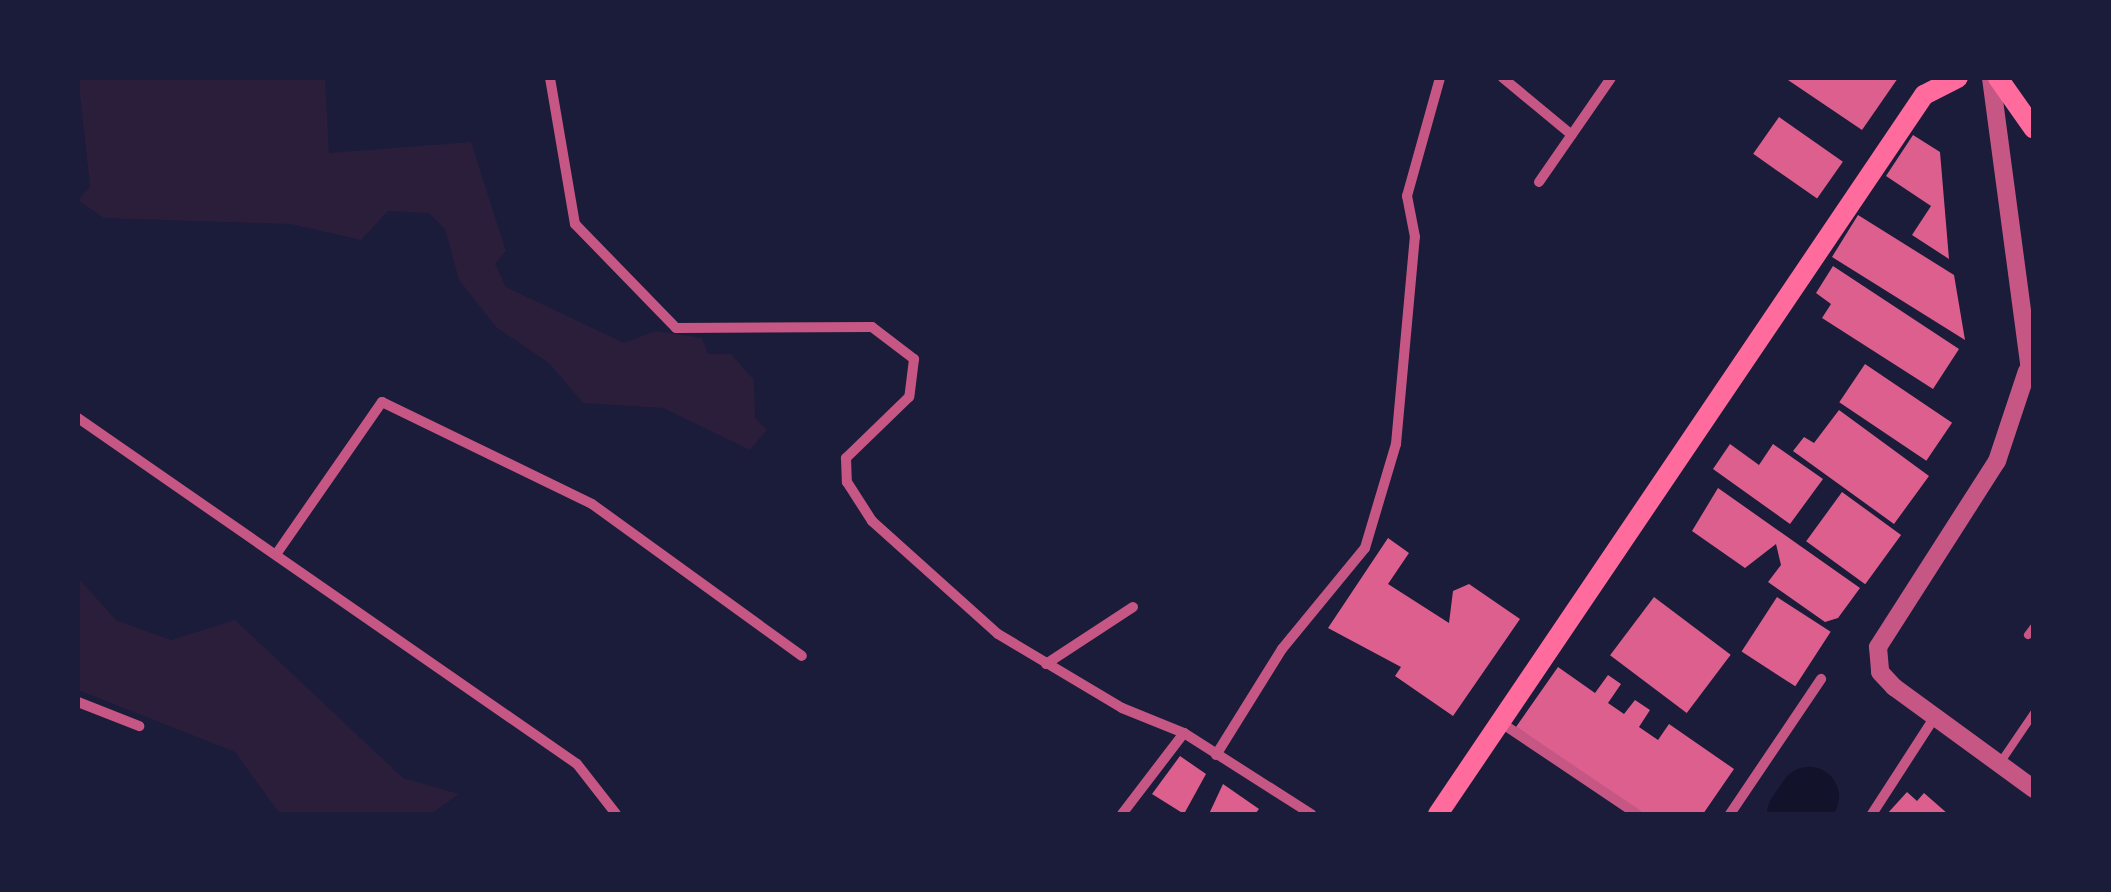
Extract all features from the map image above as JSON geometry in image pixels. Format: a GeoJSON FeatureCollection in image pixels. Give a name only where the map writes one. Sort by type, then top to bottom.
{"type":"FeatureCollection","features":[{"type":"Feature","properties":{"kind":"main road"},"geometry":{"type":"LineString","coordinates":[[1438,814],[1924,95],[1958,78]]}},
{"type":"Feature","properties":{"kind":"main road"},"geometry":{"type":"LineString","coordinates":[[1994,78],[2034,128]]}},
{"type":"Feature","properties":{"kind":"street"},"geometry":{"type":"LineString","coordinates":[[567,78],[550,79],[575,224],[676,328],[872,327],[914,359],[908,396],[846,458],[848,482],[872,521],[985,624],[1046,664],[1184,732],[1312,814]]}},
{"type":"Feature","properties":{"kind":"street"},"geometry":{"type":"LineString","coordinates":[[1216,754],[1282,649],[1365,548],[1396,444],[1415,237],[1407,196],[1440,78]]}},
{"type":"Feature","properties":{"kind":"street"},"geometry":{"type":"LineString","coordinates":[[1503,78],[1572,135]]}},
{"type":"Feature","properties":{"kind":"street"},"geometry":{"type":"LineString","coordinates":[[1539,182],[1611,78]]}},
{"type":"Feature","properties":{"kind":"street"},"geometry":{"type":"LineString","coordinates":[[1994,78],[2030,378],[1997,461],[1878,648],[1880,672],[1996,768],[2034,789]]}},
{"type":"Feature","properties":{"kind":"street"},"geometry":{"type":"LineString","coordinates":[[277,553],[382,402],[592,504],[802,656]]}},
{"type":"Feature","properties":{"kind":"street"},"geometry":{"type":"LineString","coordinates":[[78,418],[577,764],[616,814]]}},
{"type":"Feature","properties":{"kind":"street"},"geometry":{"type":"LineString","coordinates":[[1046,664],[1133,607]]}},
{"type":"Feature","properties":{"kind":"street"},"geometry":{"type":"LineString","coordinates":[[1730,814],[1821,679]]}},
{"type":"Feature","properties":{"kind":"street"},"geometry":{"type":"LineString","coordinates":[[78,702],[139,726]]}},
{"type":"Feature","properties":{"kind":"street"},"geometry":{"type":"LineString","coordinates":[[1872,814],[1934,718]]}},
{"type":"Feature","properties":{"kind":"street"},"geometry":{"type":"LineString","coordinates":[[1500,722],[1637,814]]}},
{"type":"Feature","properties":{"kind":"street"},"geometry":{"type":"LineString","coordinates":[[1122,814],[1184,732]]}},
{"type":"Feature","properties":{"kind":"lane"},"geometry":{"type":"LineString","coordinates":[[1996,768],[2034,712]]}},
{"type":"Feature","properties":{"kind":"shaded area"},"geometry":{"type":"Polygon","coordinates":[[[78,78],[325,78],[329,153],[471,142],[506,251],[495,264],[506,287],[624,343],[655,331],[702,338],[708,354],[731,354],[754,380],[755,418],[767,430],[750,450],[663,408],[583,403],[549,363],[496,327],[459,280],[445,229],[429,213],[388,211],[361,240],[291,224],[104,218],[78,200],[90,186],[78,78]]]}},
{"type":"Feature","properties":{"kind":"shaded area"},"geometry":{"type":"Polygon","coordinates":[[[78,578],[116,620],[171,640],[235,620],[403,778],[459,794],[431,814],[280,814],[235,752],[78,690],[78,578]]]}},
{"type":"Feature","properties":{"kind":"building"},"geometry":{"type":"Polygon","coordinates":[[[1785,78],[1898,78],[1862,130],[1785,78]]]}},
{"type":"Feature","properties":{"kind":"building"},"geometry":{"type":"Polygon","coordinates":[[[1779,117],[1843,162],[1817,199],[1753,154],[1779,117]]]}},
{"type":"Feature","properties":{"kind":"building"},"geometry":{"type":"Polygon","coordinates":[[[1913,135],[1940,152],[1949,259],[1912,235],[1931,206],[1886,176],[1913,135]]]}},
{"type":"Feature","properties":{"kind":"building"},"geometry":{"type":"Polygon","coordinates":[[[1858,215],[1954,275],[1965,340],[1832,257],[1858,215]]]}},
{"type":"Feature","properties":{"kind":"building"},"geometry":{"type":"Polygon","coordinates":[[[1833,266],[1959,349],[1933,389],[1822,318],[1831,304],[1816,293],[1833,266]]]}},
{"type":"Feature","properties":{"kind":"building"},"geometry":{"type":"Polygon","coordinates":[[[1865,364],[1952,423],[1926,461],[1839,402],[1865,364]]]}},
{"type":"Feature","properties":{"kind":"building"},"geometry":{"type":"Polygon","coordinates":[[[1839,410],[1929,476],[1894,524],[1793,451],[1804,437],[1814,443],[1839,410]]]}},
{"type":"Feature","properties":{"kind":"building"},"geometry":{"type":"Polygon","coordinates":[[[1730,444],[1759,465],[1773,444],[1823,479],[1790,524],[1713,469],[1730,444]]]}},
{"type":"Feature","properties":{"kind":"building"},"geometry":{"type":"Polygon","coordinates":[[[1718,488],[1860,588],[1838,618],[1825,622],[1768,582],[1781,565],[1776,544],[1745,568],[1692,531],[1718,488]]]}},
{"type":"Feature","properties":{"kind":"building"},"geometry":{"type":"Polygon","coordinates":[[[1842,492],[1901,535],[1865,584],[1806,541],[1842,492]]]}},
{"type":"Feature","properties":{"kind":"building"},"geometry":{"type":"Polygon","coordinates":[[[1388,538],[1409,553],[1388,584],[1449,623],[1453,591],[1469,584],[1520,619],[1453,716],[1395,676],[1401,667],[1328,628],[1388,538]]]}},
{"type":"Feature","properties":{"kind":"building"},"geometry":{"type":"Polygon","coordinates":[[[1654,597],[1731,655],[1687,713],[1610,655],[1654,597]]]}},
{"type":"Feature","properties":{"kind":"building"},"geometry":{"type":"Polygon","coordinates":[[[1777,597],[1831,632],[1795,686],[1742,652],[1777,597]]]}},
{"type":"Feature","properties":{"kind":"building"},"geometry":{"type":"Polygon","coordinates":[[[1558,667],[1595,693],[1608,675],[1621,684],[1608,703],[1624,714],[1635,700],[1650,710],[1639,727],[1658,740],[1669,724],[1734,769],[1703,814],[1644,814],[1516,727],[1558,667]]]}},
{"type":"Feature","properties":{"kind":"building"},"geometry":{"type":"Polygon","coordinates":[[[1180,756],[1206,774],[1184,814],[1152,794],[1180,756]]]}},
{"type":"Feature","properties":{"kind":"building"},"geometry":{"type":"Polygon","coordinates":[[[1223,784],[1259,809],[1255,814],[1209,814],[1223,784]]]}},
{"type":"Feature","properties":{"kind":"building"},"geometry":{"type":"Polygon","coordinates":[[[1907,792],[1917,801],[1924,793],[1948,814],[1887,814],[1907,792]]]}},
{"type":"Feature","properties":{"kind":"waterway"},"geometry":{"type":"LineString","coordinates":[[1797,814],[1809,797]]}}]}
